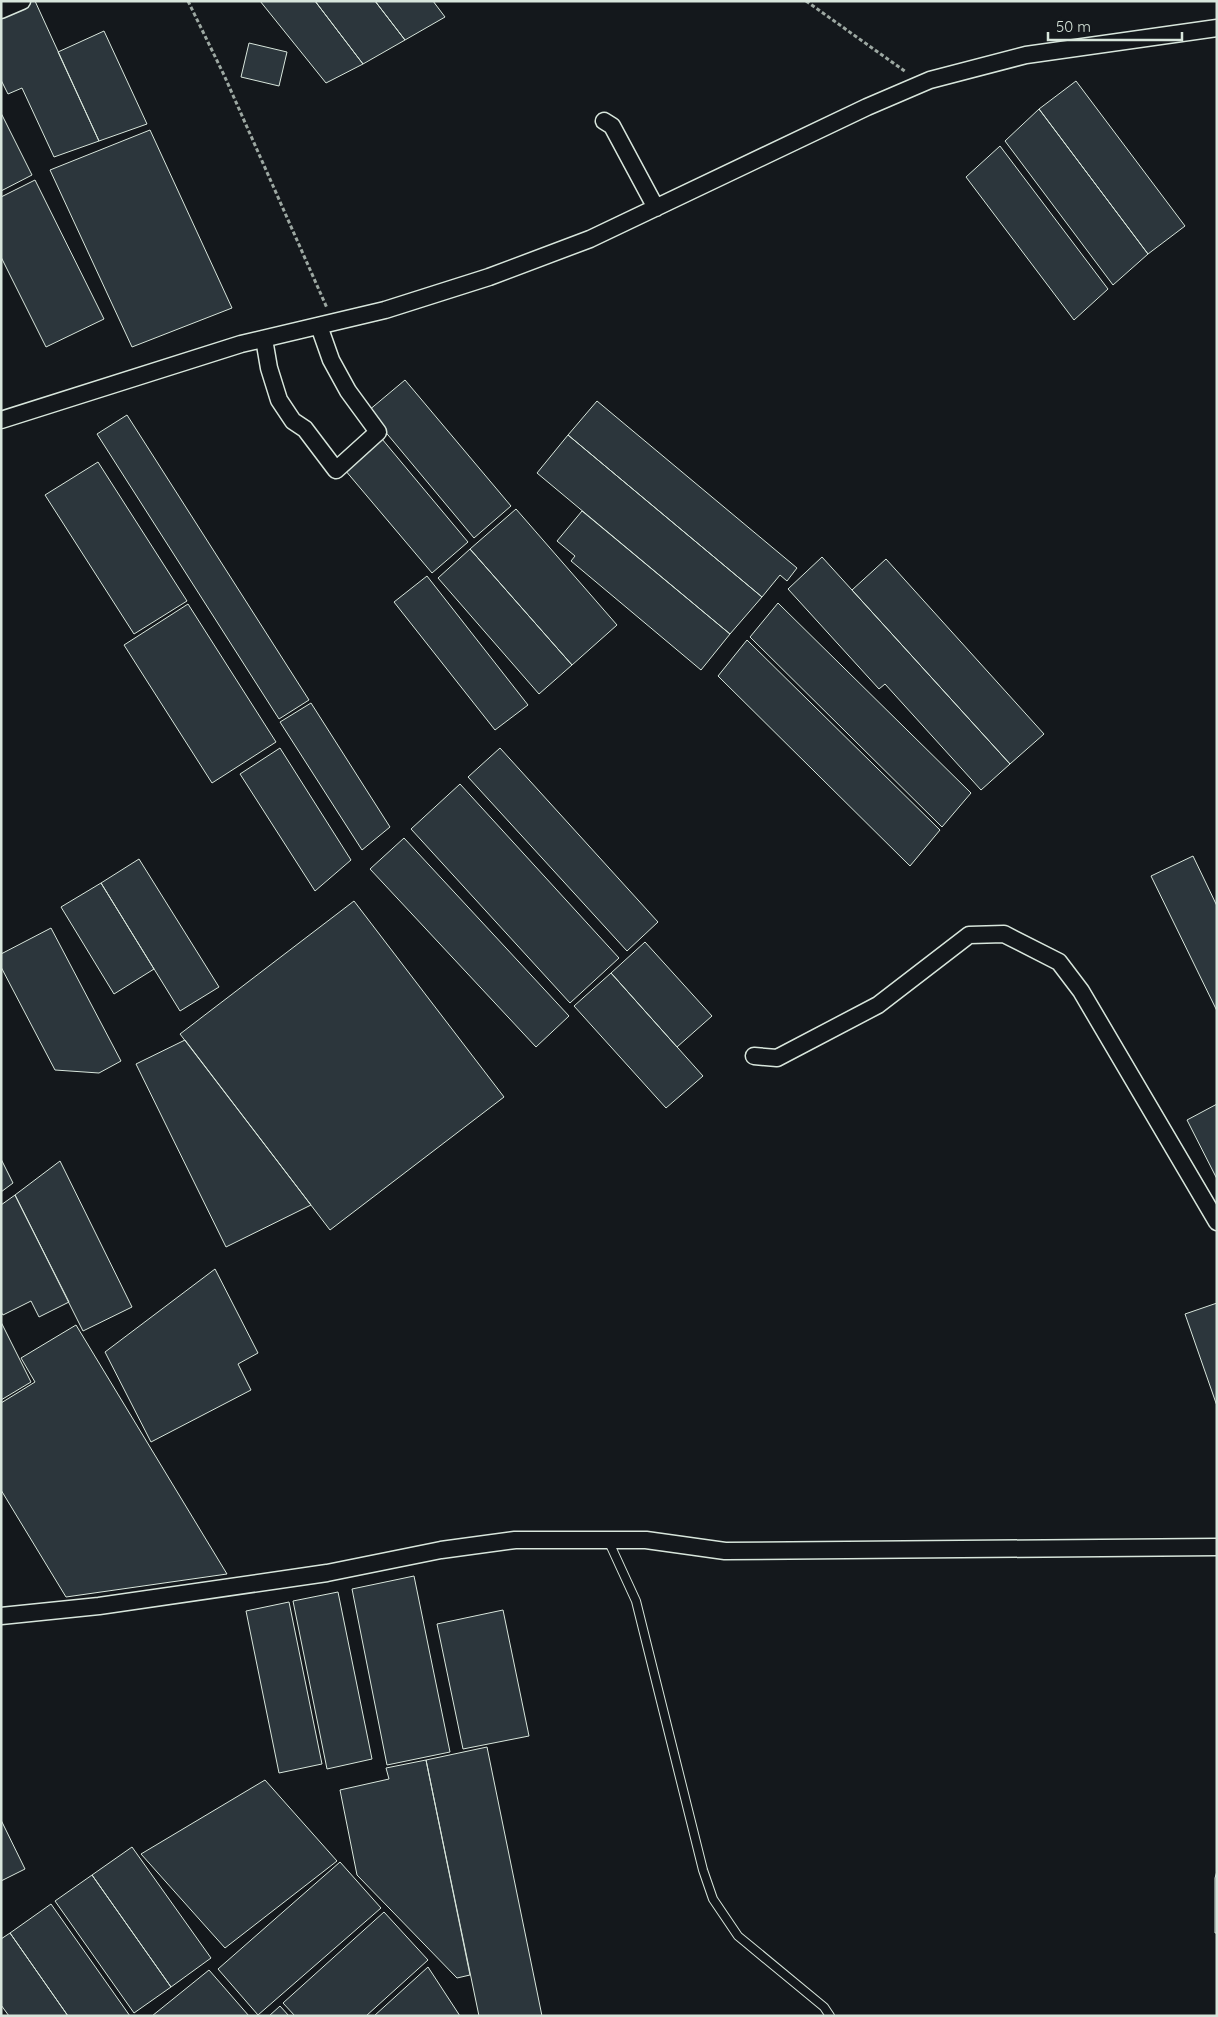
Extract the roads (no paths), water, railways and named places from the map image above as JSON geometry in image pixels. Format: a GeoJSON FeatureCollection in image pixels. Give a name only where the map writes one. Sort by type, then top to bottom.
{"type":"FeatureCollection","features":[{"type":"Feature","properties":{"kind":"street"},"geometry":{"type":"LineString","coordinates":[[1,10],[22,1]]}},
{"type":"Feature","properties":{"kind":"street"},"geometry":{"type":"LineString","coordinates":[[1,420],[241,344],[385,310],[489,277],[590,239],[867,107],[930,80],[1026,55],[1217,28]]}},
{"type":"Feature","properties":{"kind":"street"},"geometry":{"type":"LineString","coordinates":[[604,121],[612,126],[656,208]]}},
{"type":"Feature","properties":{"kind":"street"},"geometry":{"type":"LineString","coordinates":[[264,339],[269,368],[278,400],[293,421],[305,430],[336,470],[378,432],[348,391],[331,360],[326,324]]}},
{"type":"Feature","properties":{"kind":"street"},"geometry":{"type":"LineString","coordinates":[[754,1056],[777,1058],[878,1005],[969,935],[1004,934],[1059,962],[1081,992],[1217,1222]]}},
{"type":"Feature","properties":{"kind":"street"},"geometry":{"type":"LineString","coordinates":[[1,1616],[99,1606],[327,1573],[441,1550],[515,1540],[646,1540],[725,1550],[1217,1547]]}},
{"type":"Feature","properties":{"kind":"lane"},"geometry":{"type":"LineString","coordinates":[[608,1540],[636,1601],[702,1870],[713,1899],[738,1936],[824,2007],[830,2016]]}}]}
